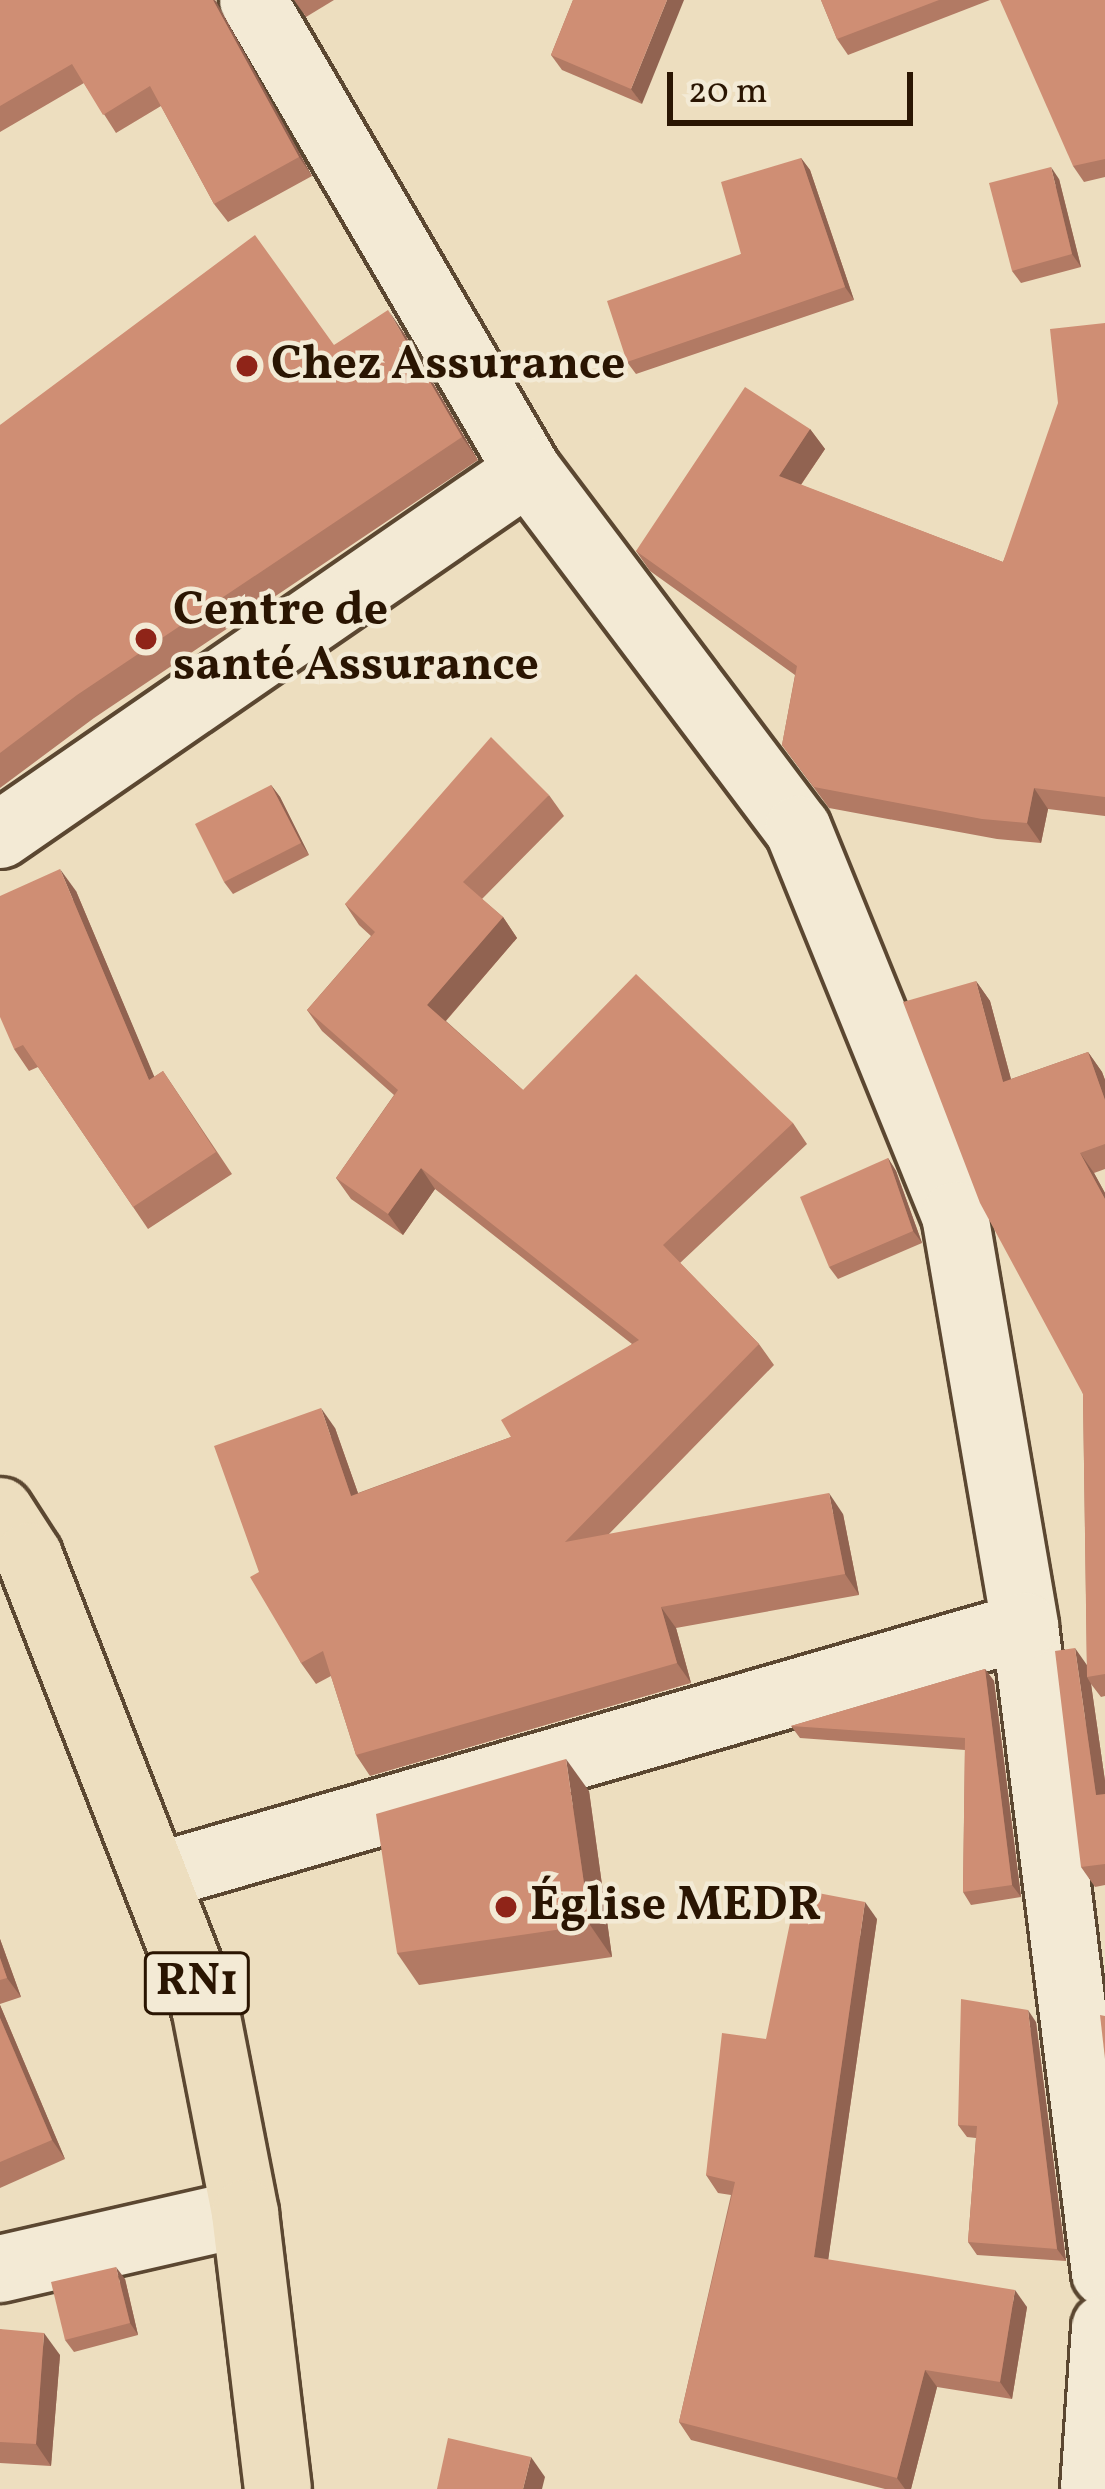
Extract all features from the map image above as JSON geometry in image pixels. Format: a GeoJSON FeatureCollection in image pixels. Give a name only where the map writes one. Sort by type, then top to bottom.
{"type":"FeatureCollection","features":[{"type":"Feature","properties":{"kind":"highway","name":"RN1"},"geometry":{"type":"LineString","coordinates":[[0,1511],[159,1876],[206,2007],[245,2212],[278,2489]]}},
{"type":"Feature","properties":{"kind":"street"},"geometry":{"type":"LineString","coordinates":[[253,0],[528,471],[798,829],[956,1215],[1024,1626],[1105,2273]]}},
{"type":"Feature","properties":{"kind":"street"},"geometry":{"type":"LineString","coordinates":[[0,836],[528,471]]}},
{"type":"Feature","properties":{"kind":"street"},"geometry":{"type":"LineString","coordinates":[[159,1876],[1024,1626]]}},
{"type":"Feature","properties":{"kind":"street"},"geometry":{"type":"LineString","coordinates":[[0,2269],[245,2212]]}},
{"type":"Feature","properties":{"kind":"street"},"geometry":{"type":"LineString","coordinates":[[1094,2489],[1105,2327]]}},
{"type":"Feature","properties":{"kind":"building"},"geometry":{"type":"Polygon","coordinates":[[[0,0],[213,0],[299,157],[214,204],[150,86],[103,115],[72,64],[0,106],[0,0]]]}},
{"type":"Feature","properties":{"kind":"building"},"geometry":{"type":"Polygon","coordinates":[[[573,0],[667,0],[631,89],[551,55],[573,0]]]}},
{"type":"Feature","properties":{"kind":"building"},"geometry":{"type":"Polygon","coordinates":[[[821,0],[939,0],[837,39],[821,0]]]}},
{"type":"Feature","properties":{"kind":"building"},"geometry":{"type":"Polygon","coordinates":[[[1000,0],[1105,0],[1105,159],[1073,166],[1000,0]]]}},
{"type":"Feature","properties":{"kind":"building"},"geometry":{"type":"Polygon","coordinates":[[[801,158],[845,287],[627,362],[607,301],[741,254],[721,182],[801,158]]]}},
{"type":"Feature","properties":{"kind":"building"},"geometry":{"type":"Polygon","coordinates":[[[1051,167],[1072,254],[1012,271],[989,183],[1051,167]]]}},
{"type":"Feature","properties":{"kind":"building"},"geometry":{"type":"Polygon","coordinates":[[[255,235],[334,345],[388,310],[462,437],[77,695],[0,753],[0,425],[255,235]]]}},
{"type":"Feature","properties":{"kind":"building"},"geometry":{"type":"Polygon","coordinates":[[[1105,323],[1105,797],[1034,788],[1027,823],[814,787],[782,745],[797,666],[636,551],[745,387],[810,429],[779,476],[1003,562],[1058,403],[1050,329],[1105,323]]]}},
{"type":"Feature","properties":{"kind":"building"},"geometry":{"type":"Polygon","coordinates":[[[491,737],[549,795],[463,882],[503,917],[427,1005],[523,1090],[636,974],[793,1123],[663,1245],[759,1344],[565,1542],[829,1493],[845,1574],[661,1607],[677,1663],[356,1755],[323,1651],[301,1663],[250,1577],[259,1572],[214,1446],[321,1408],[351,1496],[511,1437],[501,1420],[639,1340],[421,1168],[388,1214],[336,1178],[398,1090],[307,1010],[375,932],[345,904],[491,737]]]}},
{"type":"Feature","properties":{"kind":"building"},"geometry":{"type":"Polygon","coordinates":[[[271,785],[301,843],[224,882],[195,824],[271,785]]]}},
{"type":"Feature","properties":{"kind":"building"},"geometry":{"type":"Polygon","coordinates":[[[60,869],[149,1080],[163,1071],[216,1152],[133,1207],[23,1045],[14,1049],[0,1017],[0,896],[60,869]]]}},
{"type":"Feature","properties":{"kind":"building"},"geometry":{"type":"Polygon","coordinates":[[[976,981],[1003,1082],[1088,1052],[1105,1100],[1105,1144],[1080,1153],[1105,1199],[1105,1674],[1087,1677],[1083,1394],[980,1203],[903,1002],[976,981]]]}},
{"type":"Feature","properties":{"kind":"building"},"geometry":{"type":"Polygon","coordinates":[[[888,1158],[913,1231],[829,1267],[800,1197],[888,1158]]]}},
{"type":"Feature","properties":{"kind":"building"},"geometry":{"type":"Polygon","coordinates":[[[1075,1648],[1096,1795],[1105,1794],[1105,1864],[1081,1867],[1055,1651],[1075,1648]]]}},
{"type":"Feature","properties":{"kind":"building"},"geometry":{"type":"Polygon","coordinates":[[[985,1669],[1012,1885],[963,1892],[965,1738],[791,1726],[985,1669]]]}},
{"type":"Feature","properties":{"kind":"building"},"geometry":{"type":"Polygon","coordinates":[[[566,1759],[590,1925],[397,1953],[376,1814],[566,1759]]]}},
{"type":"Feature","properties":{"kind":"building"},"geometry":{"type":"Polygon","coordinates":[[[797,1889],[865,1902],[814,2257],[1015,2290],[1000,2382],[925,2370],[897,2478],[679,2422],[735,2182],[706,2175],[722,2033],[766,2039],[797,1889]]]}},
{"type":"Feature","properties":{"kind":"building"},"geometry":{"type":"Polygon","coordinates":[[[961,1999],[1028,2010],[1057,2249],[968,2242],[977,2126],[958,2125],[961,1999]]]}},
{"type":"Feature","properties":{"kind":"building"},"geometry":{"type":"Polygon","coordinates":[[[1100,2015],[1105,2016],[1105,2059],[1100,2015]]]}},
{"type":"Feature","properties":{"kind":"building"},"geometry":{"type":"Polygon","coordinates":[[[0,2018],[52,2140],[0,2162],[0,2018]]]}},
{"type":"Feature","properties":{"kind":"building"},"geometry":{"type":"Polygon","coordinates":[[[116,2267],[130,2323],[65,2340],[51,2282],[116,2267]]]}},
{"type":"Feature","properties":{"kind":"building"},"geometry":{"type":"Polygon","coordinates":[[[0,2329],[44,2333],[36,2444],[0,2442],[0,2329]]]}},
{"type":"Feature","properties":{"kind":"building"},"geometry":{"type":"Polygon","coordinates":[[[448,2438],[531,2457],[523,2489],[437,2489],[448,2438]]]}},
{"type":"Feature","properties":{"kind":"place","name":"Chez Assurance"},"geometry":{"type":"Point","coordinates":[247,366]}},
{"type":"Feature","properties":{"kind":"place","name":"Centre de santé Assurance"},"geometry":{"type":"Point","coordinates":[146,639]}},
{"type":"Feature","properties":{"kind":"place","name":"Église MEDR"},"geometry":{"type":"Point","coordinates":[506,1907]}}]}
